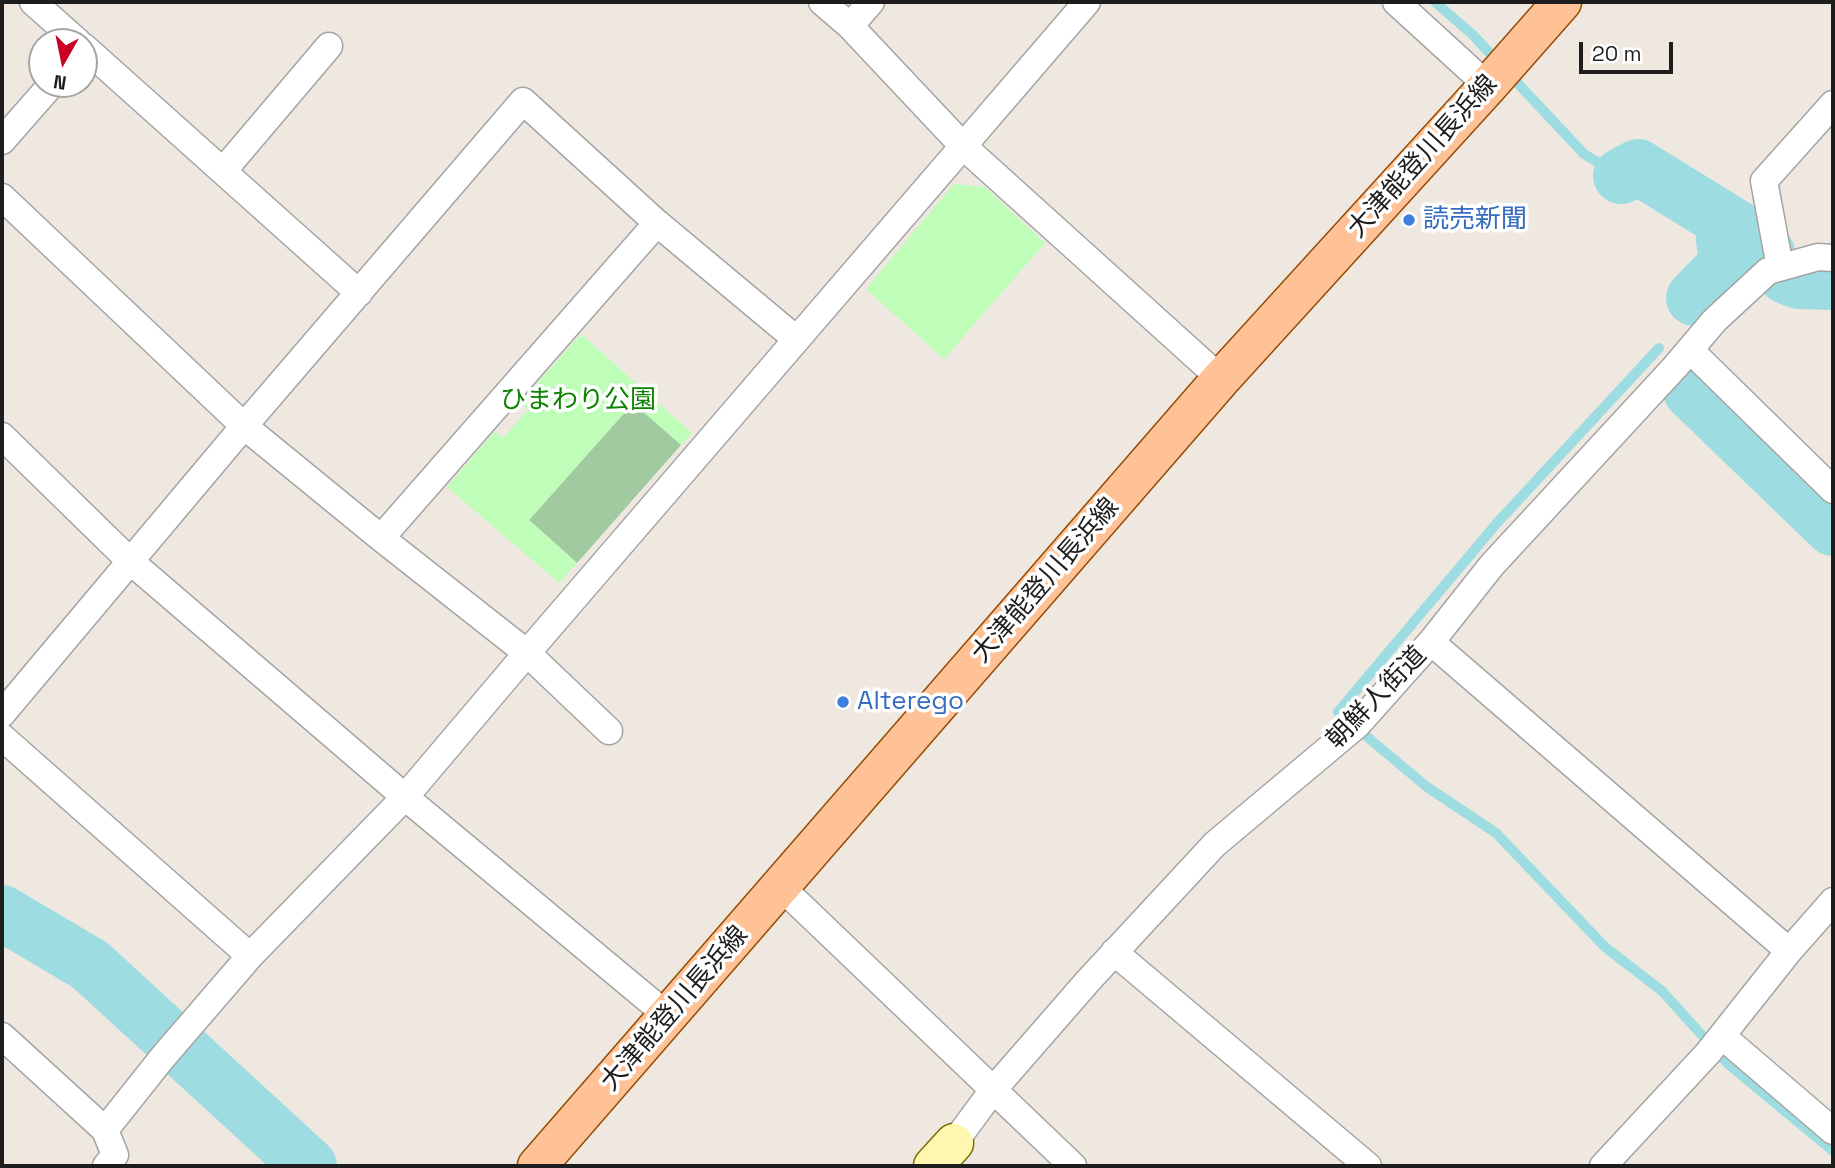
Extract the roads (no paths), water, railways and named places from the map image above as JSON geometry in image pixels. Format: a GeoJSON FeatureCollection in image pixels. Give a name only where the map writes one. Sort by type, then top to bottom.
{"type":"FeatureCollection","features":[{"type":"Feature","properties":{"kind":"main road","name":"大津能登川長浜線"},"geometry":{"type":"LineString","coordinates":[[537,1166],[1221,379],[1562,2]]}},
{"type":"Feature","properties":{"kind":"street"},"geometry":{"type":"LineString","coordinates":[[33,2],[62,28]]}},
{"type":"Feature","properties":{"kind":"street"},"geometry":{"type":"LineString","coordinates":[[822,2],[850,26],[963,146],[1221,379]]}},
{"type":"Feature","properties":{"kind":"street"},"geometry":{"type":"LineString","coordinates":[[850,26],[871,2]]}},
{"type":"Feature","properties":{"kind":"street"},"geometry":{"type":"LineString","coordinates":[[105,1130],[163,1057],[250,956],[405,797],[1087,2]]}},
{"type":"Feature","properties":{"kind":"street"},"geometry":{"type":"LineString","coordinates":[[1396,2],[1488,86]]}},
{"type":"Feature","properties":{"kind":"street"},"geometry":{"type":"LineString","coordinates":[[223,171],[329,46]]}},
{"type":"Feature","properties":{"kind":"street"},"geometry":{"type":"LineString","coordinates":[[98,59],[359,293]]}},
{"type":"Feature","properties":{"kind":"street"},"geometry":{"type":"LineString","coordinates":[[2,141],[40,98]]}},
{"type":"Feature","properties":{"kind":"street"},"geometry":{"type":"LineString","coordinates":[[2,714],[244,426],[523,101],[657,223],[796,339]]}},
{"type":"Feature","properties":{"kind":"street"},"geometry":{"type":"LineString","coordinates":[[1780,267],[1764,181],[1833,104]]}},
{"type":"Feature","properties":{"kind":"street"},"geometry":{"type":"LineString","coordinates":[[2,197],[244,426],[527,653],[609,731]]}},
{"type":"Feature","properties":{"kind":"street"},"geometry":{"type":"LineString","coordinates":[[381,538],[657,223]]}},
{"type":"Feature","properties":{"kind":"street","name":"朝鮮人街道"},"geometry":{"type":"LineString","coordinates":[[943,1154],[993,1090],[1114,952],[1215,844],[1357,725],[1432,642],[1492,565],[1715,320],[1768,271],[1818,257],[1833,258]]}},
{"type":"Feature","properties":{"kind":"street"},"geometry":{"type":"LineString","coordinates":[[1690,349],[1833,490]]}},
{"type":"Feature","properties":{"kind":"street"},"geometry":{"type":"LineString","coordinates":[[2,436],[130,561],[405,797],[668,1016]]}},
{"type":"Feature","properties":{"kind":"street"},"geometry":{"type":"LineString","coordinates":[[1432,642],[1788,951]]}},
{"type":"Feature","properties":{"kind":"street"},"geometry":{"type":"LineString","coordinates":[[2,737],[250,956]]}},
{"type":"Feature","properties":{"kind":"street"},"geometry":{"type":"LineString","coordinates":[[781,887],[1073,1166]]}},
{"type":"Feature","properties":{"kind":"street"},"geometry":{"type":"LineString","coordinates":[[1603,1166],[1716,1043],[1788,951],[1833,901]]}},
{"type":"Feature","properties":{"kind":"street"},"geometry":{"type":"LineString","coordinates":[[1114,952],[1368,1166]]}},
{"type":"Feature","properties":{"kind":"street"},"geometry":{"type":"LineString","coordinates":[[2,1036],[105,1130],[115,1155],[106,1166]]}},
{"type":"Feature","properties":{"kind":"street"},"geometry":{"type":"LineString","coordinates":[[1716,1043],[1833,1131]]}},
{"type":"Feature","properties":{"kind":"waterway"},"geometry":{"type":"LineString","coordinates":[[1435,2],[1473,35],[1498,62]]}},
{"type":"Feature","properties":{"kind":"waterway"},"geometry":{"type":"LineString","coordinates":[[1508,73],[1584,154],[1724,239]]}},
{"type":"Feature","properties":{"kind":"waterway"},"geometry":{"type":"LineString","coordinates":[[1621,176],[1638,167],[1745,233],[1767,253]]}},
{"type":"Feature","properties":{"kind":"waterway"},"geometry":{"type":"LineString","coordinates":[[1694,298],[1727,264],[1724,239]]}},
{"type":"Feature","properties":{"kind":"waterway"},"geometry":{"type":"LineString","coordinates":[[1786,276],[1798,281],[1833,282]]}},
{"type":"Feature","properties":{"kind":"waterway"},"geometry":{"type":"LineString","coordinates":[[1342,716],[1338,712],[1497,523],[1659,348]]}},
{"type":"Feature","properties":{"kind":"waterway"},"geometry":{"type":"LineString","coordinates":[[1691,391],[1833,528]]}},
{"type":"Feature","properties":{"kind":"waterway"},"geometry":{"type":"LineString","coordinates":[[1365,735],[1427,787],[1496,833],[1605,947],[1662,991],[1728,1064],[1833,1151]]}},
{"type":"Feature","properties":{"kind":"waterway"},"geometry":{"type":"LineString","coordinates":[[2,913],[90,965],[309,1166]]}},
{"type":"Feature","properties":{"kind":"place","name":"読売新聞"},"geometry":{"type":"Point","coordinates":[1409,220]}},
{"type":"Feature","properties":{"kind":"place","name":"Alterego"},"geometry":{"type":"Point","coordinates":[843,702]}},
{"type":"Feature","properties":{"kind":"park label","name":"ひまわり公園"},"geometry":{"type":"Point","coordinates":[578,401]}}]}
